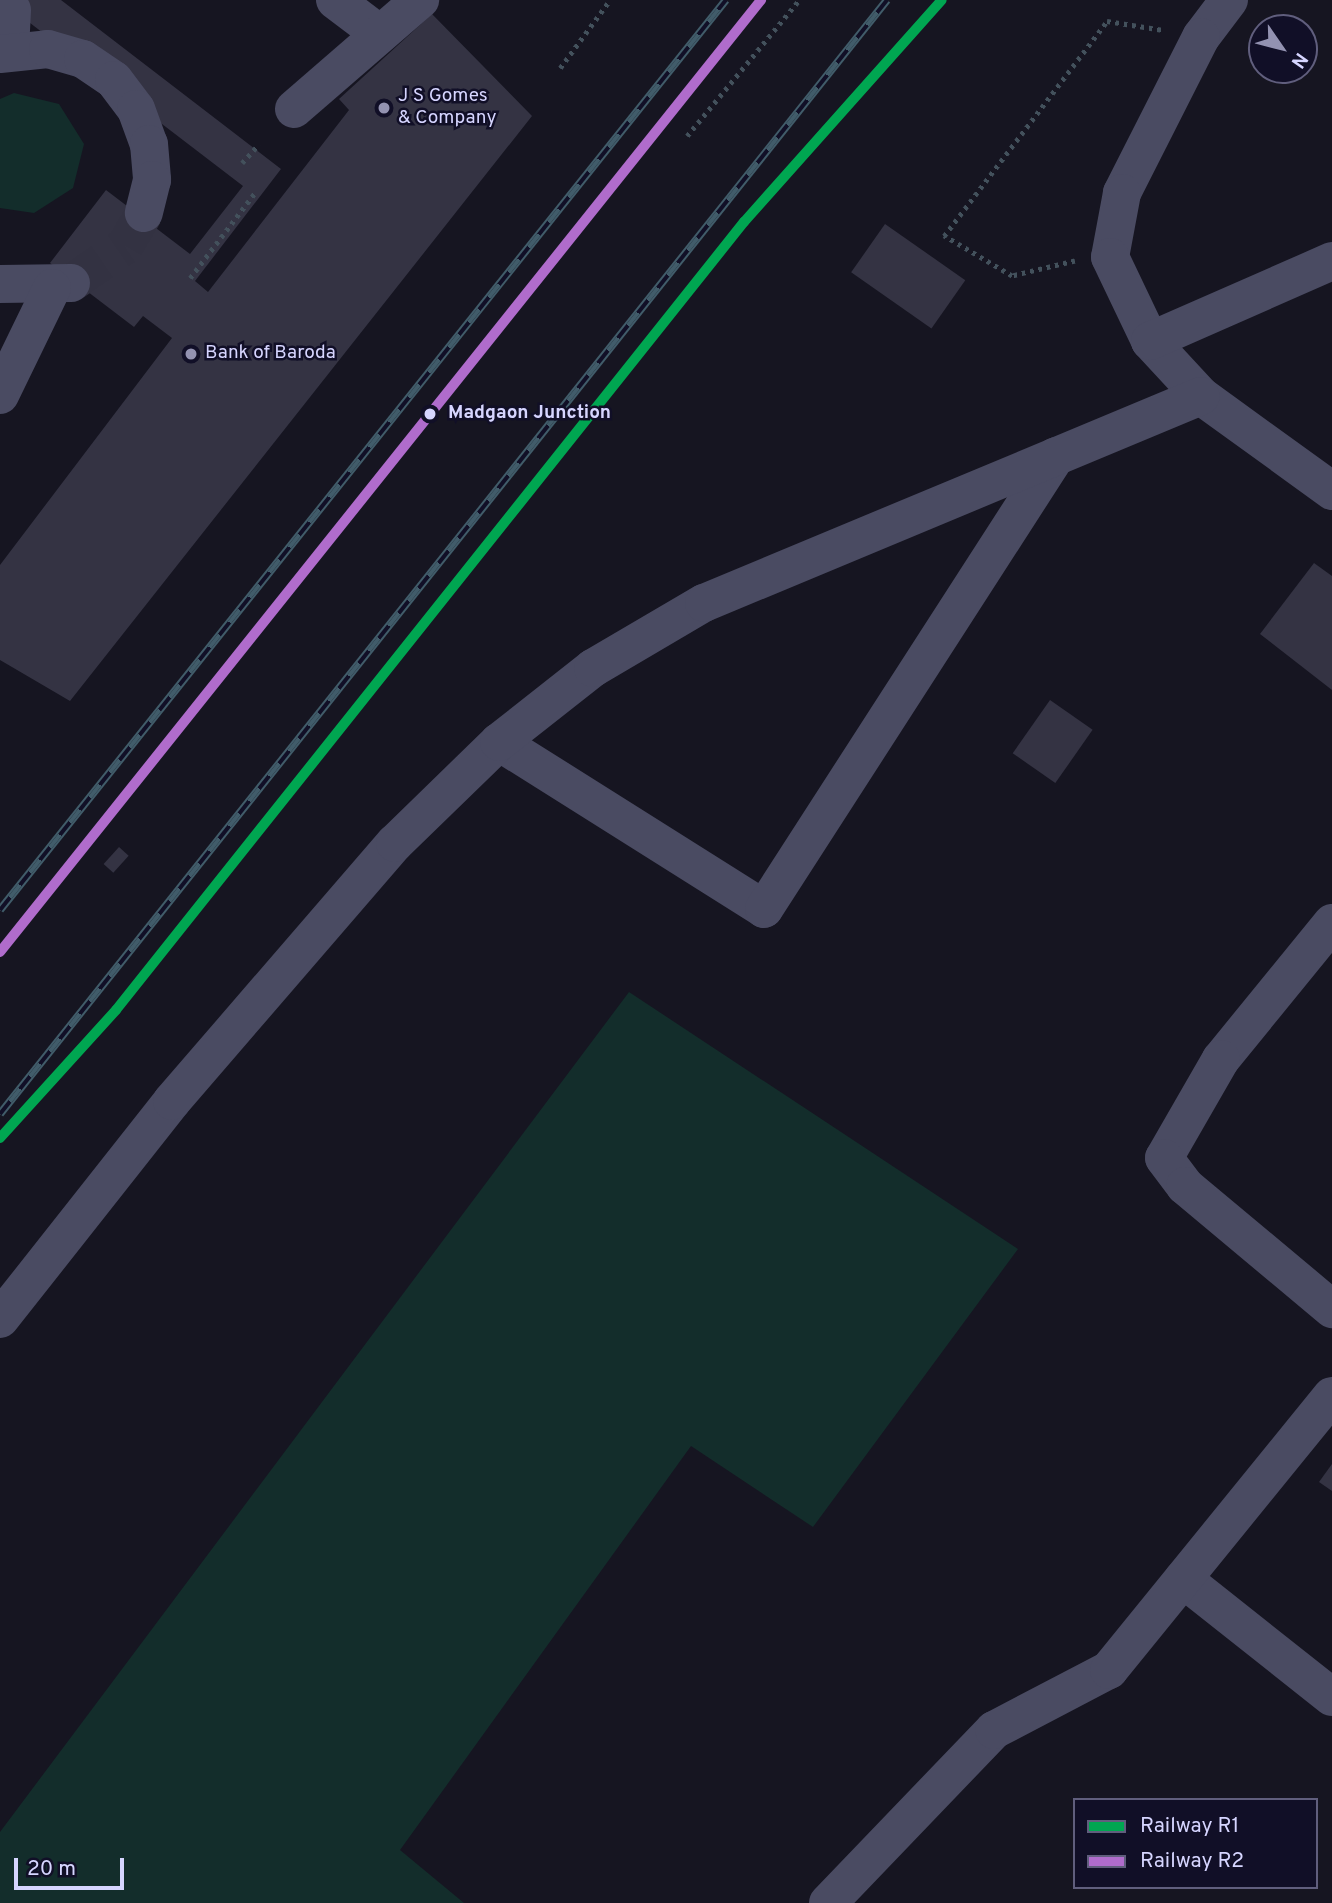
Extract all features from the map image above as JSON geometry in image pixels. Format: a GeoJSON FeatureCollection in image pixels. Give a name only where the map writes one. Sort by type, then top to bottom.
{"type":"FeatureCollection","features":[{"type":"Feature","properties":{"kind":"street"},"geometry":{"type":"LineString","coordinates":[[335,0],[380,34]]}},
{"type":"Feature","properties":{"kind":"street"},"geometry":{"type":"LineString","coordinates":[[293,109],[420,0]]}},
{"type":"Feature","properties":{"kind":"street"},"geometry":{"type":"LineString","coordinates":[[1229,0],[1200,37],[1122,193],[1110,257],[1150,341],[1201,396],[1332,491]]}},
{"type":"Feature","properties":{"kind":"street"},"geometry":{"type":"LineString","coordinates":[[6,39],[83,59],[114,80],[136,109],[149,144],[152,180],[144,213]]}},
{"type":"Feature","properties":{"kind":"street"},"geometry":{"type":"LineString","coordinates":[[1150,341],[1332,261]]}},
{"type":"Feature","properties":{"kind":"street"},"geometry":{"type":"LineString","coordinates":[[0,284],[61,285],[0,395]]}},
{"type":"Feature","properties":{"kind":"street"},"geometry":{"type":"LineString","coordinates":[[0,1319],[225,1039],[395,843],[499,742],[593,668],[704,603],[1201,396]]}},
{"type":"Feature","properties":{"kind":"street"},"geometry":{"type":"LineString","coordinates":[[499,742],[764,909],[1056,457]]}},
{"type":"Feature","properties":{"kind":"street"},"geometry":{"type":"LineString","coordinates":[[1332,923],[1222,1059],[1164,1157],[1185,1186],[1332,1308]]}},
{"type":"Feature","properties":{"kind":"street"},"geometry":{"type":"LineString","coordinates":[[828,1903],[994,1730],[1109,1670],[1332,1396]]}},
{"type":"Feature","properties":{"kind":"street"},"geometry":{"type":"LineString","coordinates":[[1184,1580],[1332,1697]]}},
{"type":"Feature","properties":{"kind":"path"},"geometry":{"type":"LineString","coordinates":[[560,68],[611,0]]}},
{"type":"Feature","properties":{"kind":"path"},"geometry":{"type":"LineString","coordinates":[[687,136],[799,0]]}},
{"type":"Feature","properties":{"kind":"path"},"geometry":{"type":"LineString","coordinates":[[1110,257],[1012,276],[944,236],[1107,21],[1200,37]]}},
{"type":"Feature","properties":{"kind":"path"},"geometry":{"type":"LineString","coordinates":[[242,163],[259,144]]}},
{"type":"Feature","properties":{"kind":"path"},"geometry":{"type":"LineString","coordinates":[[190,278],[254,194]]}},
{"type":"Feature","properties":{"kind":"green space"},"geometry":{"type":"Polygon","coordinates":[[[14,93],[59,104],[84,144],[73,188],[34,213],[0,208],[0,99],[14,93]]]}},
{"type":"Feature","properties":{"kind":"green space"},"geometry":{"type":"Polygon","coordinates":[[[629,992],[1018,1249],[813,1527],[691,1446],[400,1850],[464,1903],[0,1903],[0,1832],[629,992]]]}},
{"type":"Feature","properties":{"kind":"building"},"geometry":{"type":"Polygon","coordinates":[[[0,0],[61,0],[281,169],[195,281],[208,292],[349,110],[339,99],[432,14],[532,116],[70,701],[0,660],[0,565],[172,338],[143,316],[134,327],[50,263],[106,190],[190,254],[243,186],[0,0]]]}},
{"type":"Feature","properties":{"kind":"building"},"geometry":{"type":"Polygon","coordinates":[[[885,224],[965,280],[931,329],[851,272],[885,224]]]}},
{"type":"Feature","properties":{"kind":"building"},"geometry":{"type":"Polygon","coordinates":[[[1314,563],[1332,576],[1332,690],[1260,634],[1314,563]]]}},
{"type":"Feature","properties":{"kind":"building"},"geometry":{"type":"Polygon","coordinates":[[[1050,700],[1093,730],[1055,783],[1013,753],[1050,700]]]}},
{"type":"Feature","properties":{"kind":"building"},"geometry":{"type":"Polygon","coordinates":[[[119,847],[129,856],[113,873],[104,864],[119,847]]]}},
{"type":"Feature","properties":{"kind":"building"},"geometry":{"type":"Polygon","coordinates":[[[1332,1464],[1332,1491],[1319,1482],[1332,1464]]]}},
{"type":"Feature","properties":{"kind":"tunnel"},"geometry":{"type":"LineString","coordinates":[[71,283],[125,246],[144,213]]}},
{"type":"Feature","properties":{"kind":"railway"},"geometry":{"type":"LineString","coordinates":[[0,910],[726,0]]}},
{"type":"Feature","properties":{"kind":"railway"},"geometry":{"type":"LineString","coordinates":[[0,1114],[887,0]]}},
{"type":"Feature","properties":{"kind":"railway"},"geometry":{"type":"LineString","coordinates":[[0,1138],[116,1010],[744,222],[942,0]]}},
{"type":"Feature","properties":{"kind":"rail line","name":"R2"},"geometry":{"type":"LineString","coordinates":[[0,952],[761,0]]}},
{"type":"Feature","properties":{"kind":"rail line","name":"R1"},"geometry":{"type":"LineString","coordinates":[[0,1138],[116,1010],[744,222],[942,0]]}},
{"type":"Feature","properties":{"kind":"place","name":"J S Gomes & Company"},"geometry":{"type":"Point","coordinates":[384,108]}},
{"type":"Feature","properties":{"kind":"place","name":"Bank of Baroda"},"geometry":{"type":"Point","coordinates":[191,354]}},
{"type":"Feature","properties":{"kind":"place","name":"Madgaon Junction"},"geometry":{"type":"Point","coordinates":[430,414]}}]}
